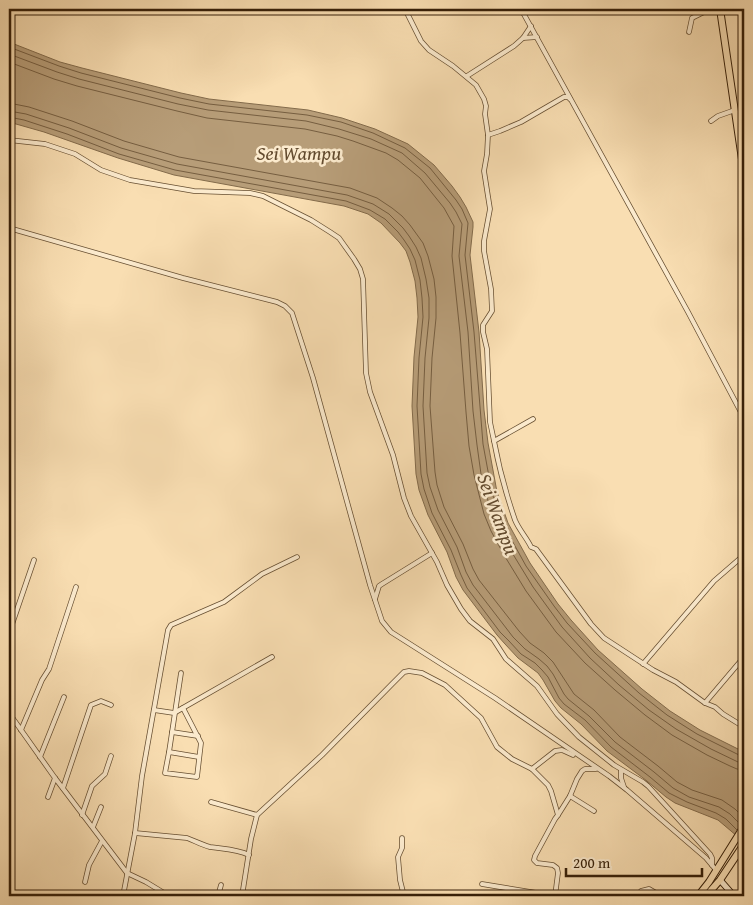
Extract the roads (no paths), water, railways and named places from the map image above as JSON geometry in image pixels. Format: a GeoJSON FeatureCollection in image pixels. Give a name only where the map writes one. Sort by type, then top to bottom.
{"type":"FeatureCollection","features":[{"type":"Feature","properties":{"kind":"highway"},"geometry":{"type":"LineString","coordinates":[[720,9],[744,173]]}},
{"type":"Feature","properties":{"kind":"highway"},"geometry":{"type":"LineString","coordinates":[[698,896],[709,882],[714,867],[722,861],[744,826]]}},
{"type":"Feature","properties":{"kind":"highway"},"geometry":{"type":"LineString","coordinates":[[706,896],[720,880],[744,844]]}},
{"type":"Feature","properties":{"kind":"street"},"geometry":{"type":"LineString","coordinates":[[405,9],[421,42],[429,50],[467,76],[476,85],[484,99],[488,135],[484,171],[490,209],[484,251],[491,289],[492,311],[483,325],[483,332],[487,349],[490,422],[502,481],[516,522],[531,547],[536,549],[590,624],[604,638],[744,727]]}},
{"type":"Feature","properties":{"kind":"street"},"geometry":{"type":"LineString","coordinates":[[521,9],[688,312],[744,418]]}},
{"type":"Feature","properties":{"kind":"street"},"geometry":{"type":"LineString","coordinates":[[689,32],[692,18],[710,9]]}},
{"type":"Feature","properties":{"kind":"street"},"geometry":{"type":"LineString","coordinates":[[467,76],[514,46],[523,38],[531,26]]}},
{"type":"Feature","properties":{"kind":"street"},"geometry":{"type":"LineString","coordinates":[[523,38],[537,37]]}},
{"type":"Feature","properties":{"kind":"street"},"geometry":{"type":"LineString","coordinates":[[488,135],[521,122],[564,97],[568,97],[572,101]]}},
{"type":"Feature","properties":{"kind":"street"},"geometry":{"type":"LineString","coordinates":[[711,121],[726,112],[735,110]]}},
{"type":"Feature","properties":{"kind":"street"},"geometry":{"type":"LineString","coordinates":[[9,140],[45,144],[75,154],[101,170],[130,180],[194,191],[263,196],[311,220],[339,238],[354,259],[363,278],[366,373],[370,392],[393,455],[404,498],[411,516],[461,609],[470,621],[493,639],[506,659],[537,686],[557,714],[579,737],[602,756],[648,786],[710,854],[714,867]]}},
{"type":"Feature","properties":{"kind":"street"},"geometry":{"type":"LineString","coordinates":[[9,228],[173,275],[277,302],[289,309],[292,313],[313,378],[343,490],[382,621],[391,632],[495,698],[627,790],[714,867]]}},
{"type":"Feature","properties":{"kind":"street"},"geometry":{"type":"LineString","coordinates":[[494,441],[534,419]]}},
{"type":"Feature","properties":{"kind":"street"},"geometry":{"type":"LineString","coordinates":[[375,599],[379,586],[432,553]]}},
{"type":"Feature","properties":{"kind":"street"},"geometry":{"type":"LineString","coordinates":[[643,664],[714,581],[744,555]]}},
{"type":"Feature","properties":{"kind":"street"},"geometry":{"type":"LineString","coordinates":[[123,896],[167,634],[171,625],[224,602],[262,574],[297,557]]}},
{"type":"Feature","properties":{"kind":"street"},"geometry":{"type":"LineString","coordinates":[[9,633],[34,560]]}},
{"type":"Feature","properties":{"kind":"street"},"geometry":{"type":"LineString","coordinates":[[21,730],[42,680],[49,669],[76,587]]}},
{"type":"Feature","properties":{"kind":"street"},"geometry":{"type":"LineString","coordinates":[[154,710],[174,713],[272,657]]}},
{"type":"Feature","properties":{"kind":"street"},"geometry":{"type":"LineString","coordinates":[[705,703],[744,657]]}},
{"type":"Feature","properties":{"kind":"street"},"geometry":{"type":"LineString","coordinates":[[242,896],[251,839],[257,816],[322,755],[394,682],[409,671],[422,674],[445,685],[481,718],[497,747],[512,759],[532,769],[550,788],[558,815]]}},
{"type":"Feature","properties":{"kind":"street"},"geometry":{"type":"LineString","coordinates":[[181,673],[165,773],[197,778],[201,743],[183,708]]}},
{"type":"Feature","properties":{"kind":"street"},"geometry":{"type":"LineString","coordinates":[[40,757],[64,697]]}},
{"type":"Feature","properties":{"kind":"street"},"geometry":{"type":"LineString","coordinates":[[63,788],[91,705],[101,701],[111,704]]}},
{"type":"Feature","properties":{"kind":"street"},"geometry":{"type":"LineString","coordinates":[[9,713],[82,815],[127,873],[169,896]]}},
{"type":"Feature","properties":{"kind":"street"},"geometry":{"type":"LineString","coordinates":[[172,732],[198,736]]}},
{"type":"Feature","properties":{"kind":"street"},"geometry":{"type":"LineString","coordinates":[[532,769],[556,750],[562,750],[580,757]]}},
{"type":"Feature","properties":{"kind":"street"},"geometry":{"type":"LineString","coordinates":[[169,752],[199,757]]}},
{"type":"Feature","properties":{"kind":"street"},"geometry":{"type":"LineString","coordinates":[[82,815],[92,786],[105,774],[111,756]]}},
{"type":"Feature","properties":{"kind":"street"},"geometry":{"type":"LineString","coordinates":[[482,884],[555,896],[557,868],[553,865],[534,860],[570,796],[576,779],[585,769],[598,769]]}},
{"type":"Feature","properties":{"kind":"street"},"geometry":{"type":"LineString","coordinates":[[622,770],[622,784],[627,790]]}},
{"type":"Feature","properties":{"kind":"street"},"geometry":{"type":"LineString","coordinates":[[48,796],[55,778]]}},
{"type":"Feature","properties":{"kind":"street"},"geometry":{"type":"LineString","coordinates":[[570,796],[594,811]]}},
{"type":"Feature","properties":{"kind":"street"},"geometry":{"type":"LineString","coordinates":[[211,802],[257,816]]}},
{"type":"Feature","properties":{"kind":"street"},"geometry":{"type":"LineString","coordinates":[[93,827],[101,807]]}},
{"type":"Feature","properties":{"kind":"street"},"geometry":{"type":"LineString","coordinates":[[135,833],[187,838],[201,844],[249,855]]}},
{"type":"Feature","properties":{"kind":"street"},"geometry":{"type":"LineString","coordinates":[[402,838],[402,848],[398,857],[400,880],[404,896]]}},
{"type":"Feature","properties":{"kind":"street"},"geometry":{"type":"LineString","coordinates":[[85,882],[90,865],[102,841]]}},
{"type":"Feature","properties":{"kind":"street"},"geometry":{"type":"LineString","coordinates":[[720,880],[734,896]]}},
{"type":"Feature","properties":{"kind":"street"},"geometry":{"type":"LineString","coordinates":[[218,896],[220,885]]}},
{"type":"Feature","properties":{"kind":"street"},"geometry":{"type":"LineString","coordinates":[[638,896],[641,891],[649,889],[662,896]]}},
{"type":"Feature","properties":{"kind":"water","name":"Sei Wampu"},"geometry":{"type":"Polygon","coordinates":[[[9,42],[60,62],[181,93],[209,99],[308,110],[342,118],[375,129],[408,144],[434,165],[460,197],[473,222],[470,255],[479,332],[484,410],[497,492],[508,523],[530,563],[558,604],[598,650],[670,711],[700,730],[744,752],[744,842],[718,820],[675,803],[607,751],[581,724],[561,708],[538,673],[518,658],[505,644],[463,590],[447,552],[428,515],[419,490],[416,474],[412,406],[418,317],[417,298],[410,262],[406,251],[400,243],[381,223],[368,214],[344,206],[174,175],[9,122],[9,42]]]}}]}
